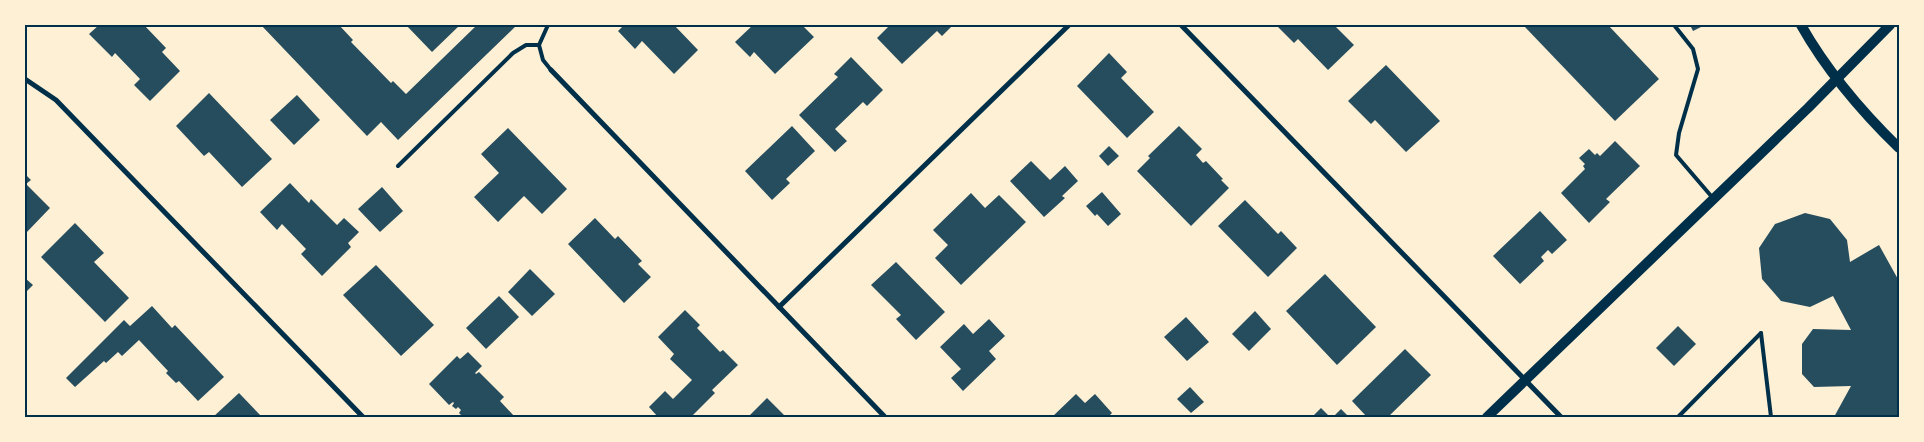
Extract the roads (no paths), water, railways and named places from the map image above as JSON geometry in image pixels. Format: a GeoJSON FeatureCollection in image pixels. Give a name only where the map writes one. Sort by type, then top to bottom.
{"type":"FeatureCollection","features":[{"type":"Feature","properties":{"kind":"main road"},"geometry":{"type":"LineString","coordinates":[[1801,25],[1866,116],[1899,148]]}},
{"type":"Feature","properties":{"kind":"main road"},"geometry":{"type":"LineString","coordinates":[[1487,417],[1838,79],[1890,25]]}},
{"type":"Feature","properties":{"kind":"street"},"geometry":{"type":"LineString","coordinates":[[779,308],[1068,25]]}},
{"type":"Feature","properties":{"kind":"street"},"geometry":{"type":"LineString","coordinates":[[1181,25],[1561,417]]}},
{"type":"Feature","properties":{"kind":"street"},"geometry":{"type":"LineString","coordinates":[[551,70],[885,417]]}},
{"type":"Feature","properties":{"kind":"street"},"geometry":{"type":"LineString","coordinates":[[25,79],[56,100],[363,417]]}},
{"type":"Feature","properties":{"kind":"lane"},"geometry":{"type":"LineString","coordinates":[[548,25],[539,45],[543,60],[551,70]]}},
{"type":"Feature","properties":{"kind":"lane"},"geometry":{"type":"LineString","coordinates":[[1674,25],[1693,49],[1698,69],[1679,133],[1676,155],[1714,199]]}},
{"type":"Feature","properties":{"kind":"lane"},"geometry":{"type":"LineString","coordinates":[[398,166],[513,53],[526,45],[539,45]]}},
{"type":"Feature","properties":{"kind":"lane"},"geometry":{"type":"LineString","coordinates":[[1678,417],[1761,333],[1771,417]]}}]}
